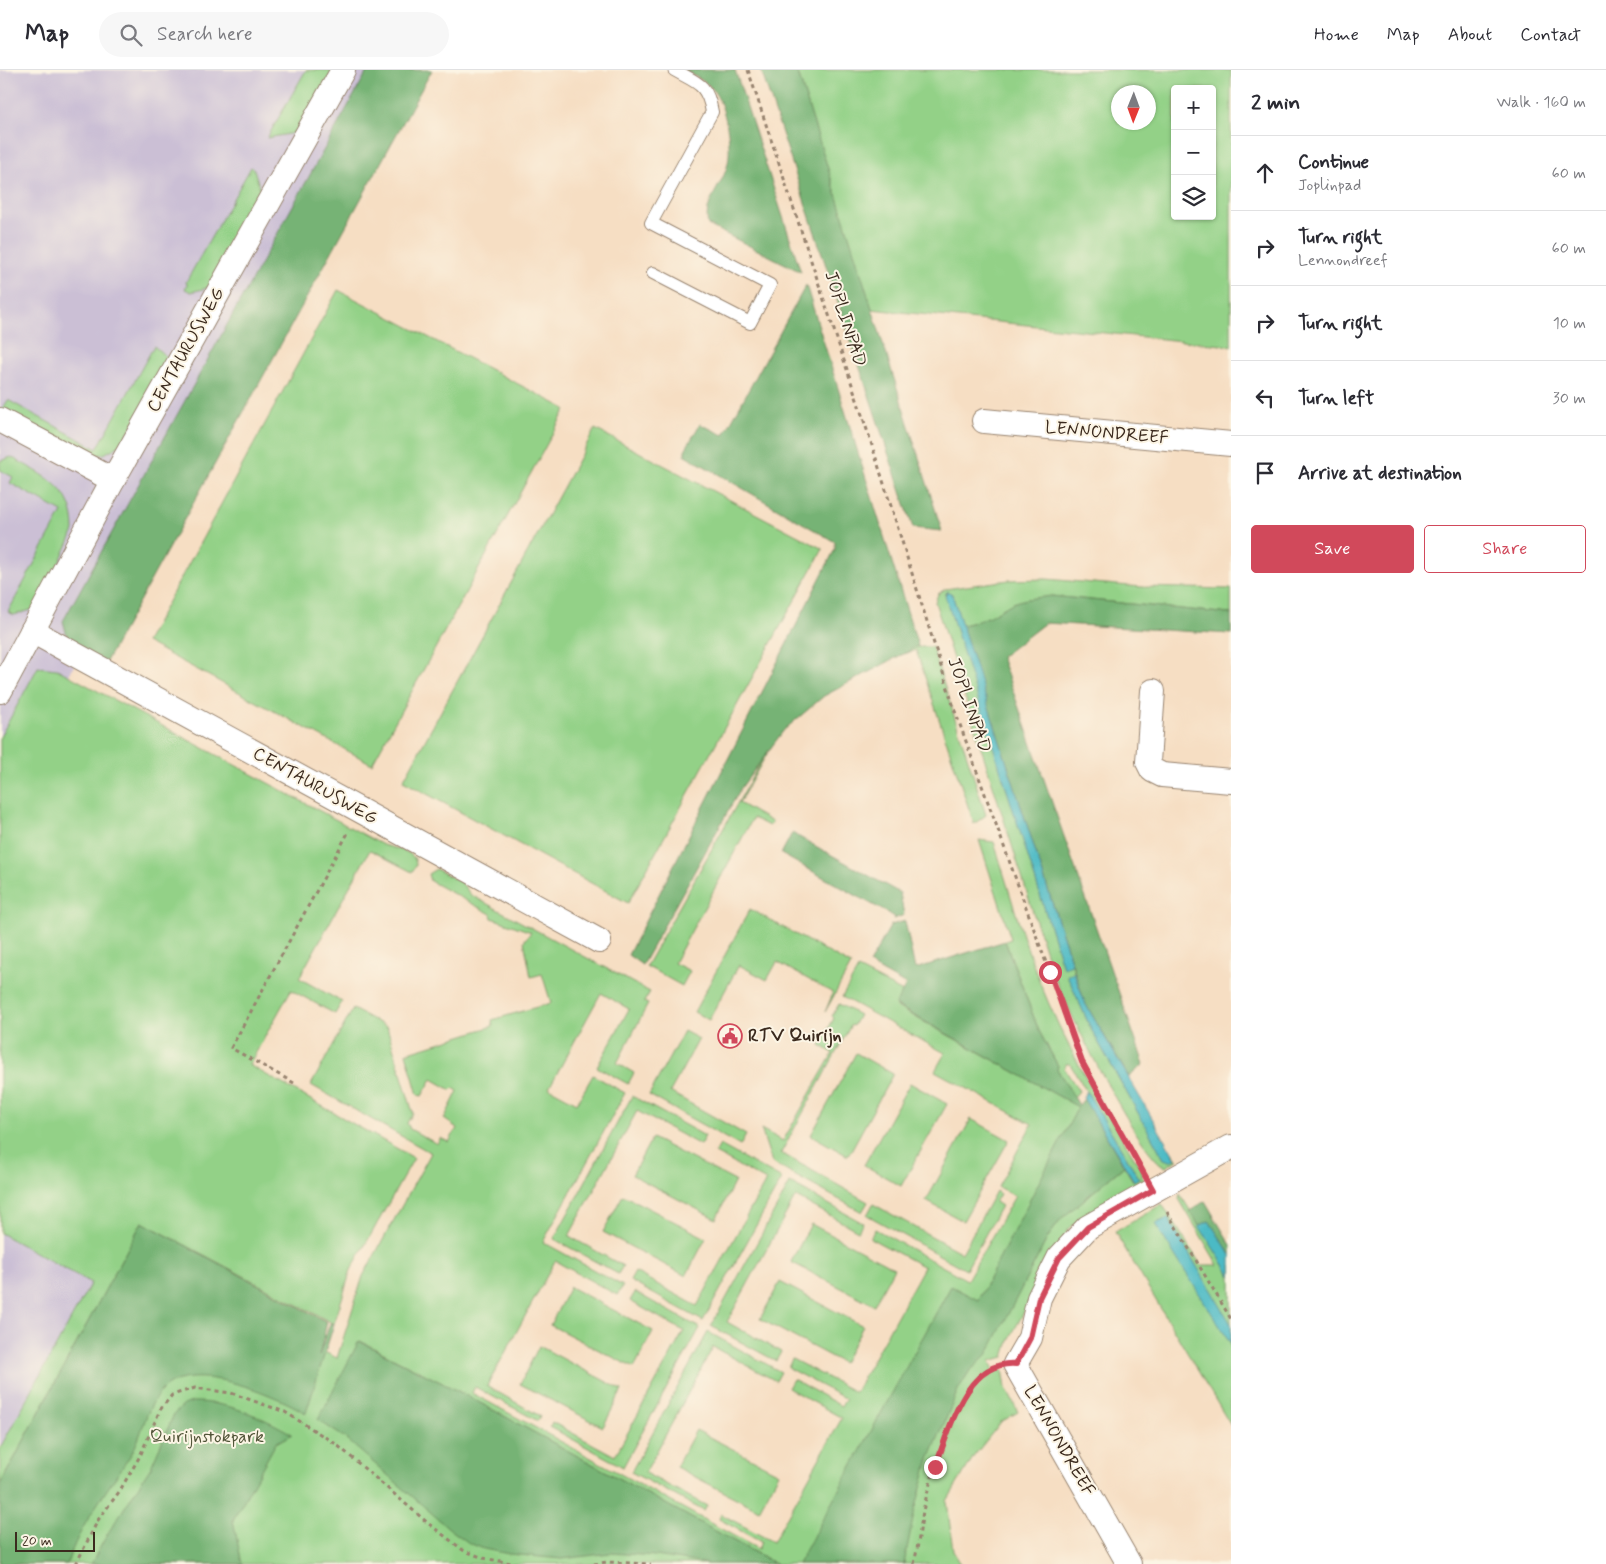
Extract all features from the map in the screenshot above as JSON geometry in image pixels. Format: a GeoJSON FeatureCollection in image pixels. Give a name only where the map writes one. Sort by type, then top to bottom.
{"type":"FeatureCollection","features":[{"type":"Feature","properties":{"kind":"street","name":"CENTAURUSWEG"},"geometry":{"type":"LineString","coordinates":[[0,690],[113,480],[343,70]]}},
{"type":"Feature","properties":{"kind":"street"},"geometry":{"type":"LineString","coordinates":[[0,420],[113,480]]}},
{"type":"Feature","properties":{"kind":"street","name":"LENNONDREEF"},"geometry":{"type":"LineString","coordinates":[[984,421],[1231,444]]}},
{"type":"Feature","properties":{"kind":"street","name":"CENTAURUSWEG"},"geometry":{"type":"LineString","coordinates":[[32,631],[599,941]]}},
{"type":"Feature","properties":{"kind":"street"},"geometry":{"type":"LineString","coordinates":[[1153,691],[1148,762],[1152,770],[1162,775],[1231,781]]}},
{"type":"Feature","properties":{"kind":"street","name":"LENNONDREEF"},"geometry":{"type":"LineString","coordinates":[[1128,1564],[1016,1364],[1030,1338],[1039,1298],[1059,1258],[1088,1227],[1231,1147]]}},
{"type":"Feature","properties":{"kind":"lane"},"geometry":{"type":"LineString","coordinates":[[653,273],[750,323],[770,285],[652,223],[712,112],[709,94],[703,86],[674,70]]}},
{"type":"Feature","properties":{"kind":"path","name":"JOPLINPAD"},"geometry":{"type":"LineString","coordinates":[[748,70],[870,439],[958,720],[1082,1062],[1153,1190],[1231,1319]]}},
{"type":"Feature","properties":{"kind":"path"},"geometry":{"type":"LineString","coordinates":[[294,1083],[231,1048],[360,810]]}},
{"type":"Feature","properties":{"kind":"path"},"geometry":{"type":"LineString","coordinates":[[914,1564],[924,1510],[935,1467],[960,1406],[979,1376],[1003,1363],[1016,1364]]}},
{"type":"Feature","properties":{"kind":"path"},"geometry":{"type":"LineString","coordinates":[[76,1564],[98,1520],[119,1492],[140,1456],[160,1410],[172,1396],[195,1388],[232,1393],[285,1412],[336,1444],[429,1524],[463,1550],[483,1558],[516,1564]]}},
{"type":"Feature","properties":{"kind":"path"},"geometry":{"type":"LineString","coordinates":[[594,1564],[607,1562],[651,1564]]}},
{"type":"Feature","properties":{"kind":"shaded area"},"geometry":{"type":"Polygon","coordinates":[[[0,70],[386,70],[0,807],[0,70]]]}},
{"type":"Feature","properties":{"kind":"shaded area"},"geometry":{"type":"Polygon","coordinates":[[[0,1206],[114,1264],[0,1466],[0,1206]]]}},
{"type":"Feature","properties":{"kind":"green space"},"geometry":{"type":"Polygon","coordinates":[[[306,70],[334,70],[300,132],[267,138],[306,70]]]}},
{"type":"Feature","properties":{"kind":"green space"},"geometry":{"type":"Polygon","coordinates":[[[368,70],[432,70],[103,667],[69,644],[63,621],[368,70]]]}},
{"type":"Feature","properties":{"kind":"green space"},"geometry":{"type":"Polygon","coordinates":[[[683,70],[735,70],[801,272],[708,225],[707,217],[710,202],[729,159],[729,138],[724,115],[717,96],[703,81],[683,70]]]}},
{"type":"Feature","properties":{"kind":"green space"},"geometry":{"type":"Polygon","coordinates":[[[761,70],[797,70],[942,531],[913,528],[761,70]]]}},
{"type":"Feature","properties":{"kind":"green space"},"geometry":{"type":"Polygon","coordinates":[[[797,70],[1231,70],[1231,346],[871,309],[797,70]]]}},
{"type":"Feature","properties":{"kind":"green space"},"geometry":{"type":"Polygon","coordinates":[[[251,167],[254,169],[263,199],[215,286],[191,292],[185,289],[186,282],[251,167]]]}},
{"type":"Feature","properties":{"kind":"green space"},"geometry":{"type":"Polygon","coordinates":[[[806,285],[918,646],[824,696],[784,730],[741,788],[642,965],[628,955],[835,549],[835,542],[685,455],[685,450],[700,424],[724,435],[806,285]]]}},
{"type":"Feature","properties":{"kind":"green space"},"geometry":{"type":"Polygon","coordinates":[[[338,290],[566,409],[372,764],[146,642],[338,290]]]}},
{"type":"Feature","properties":{"kind":"green space"},"geometry":{"type":"Polygon","coordinates":[[[154,346],[170,360],[121,445],[104,454],[87,457],[2,410],[8,400],[97,449],[154,346]]]}},
{"type":"Feature","properties":{"kind":"green space"},"geometry":{"type":"Polygon","coordinates":[[[595,429],[823,549],[628,903],[403,781],[595,429]]]}},
{"type":"Feature","properties":{"kind":"green space"},"geometry":{"type":"Polygon","coordinates":[[[11,457],[46,477],[63,493],[73,516],[74,531],[38,608],[14,615],[8,612],[62,512],[10,483],[13,477],[0,470],[0,461],[11,457]]]}},
{"type":"Feature","properties":{"kind":"green space"},"geometry":{"type":"Polygon","coordinates":[[[1046,579],[1142,587],[1231,589],[1231,614],[1051,596],[980,621],[962,625],[952,594],[948,591],[945,594],[1063,967],[1072,964],[1074,972],[1067,975],[1091,1029],[1164,1159],[1175,1159],[1173,1152],[1178,1160],[1166,1167],[1154,1158],[1122,1110],[1071,1014],[1052,972],[935,602],[938,594],[945,589],[1009,580],[1046,579]]]}},
{"type":"Feature","properties":{"kind":"green space"},"geometry":{"type":"Polygon","coordinates":[[[1051,596],[1231,614],[1231,634],[1045,623],[1001,657],[1144,1064],[1129,1077],[1085,1003],[962,625],[992,615],[1019,601],[1051,596]]]}},
{"type":"Feature","properties":{"kind":"green space"},"geometry":{"type":"Polygon","coordinates":[[[917,647],[932,647],[986,815],[974,824],[916,650],[805,687],[739,803],[772,822],[769,826],[753,818],[674,963],[690,971],[682,986],[646,966],[804,685],[917,647]]]}},
{"type":"Feature","properties":{"kind":"green space"},"geometry":{"type":"Polygon","coordinates":[[[38,667],[57,669],[383,845],[404,851],[413,856],[416,865],[412,872],[370,850],[299,978],[342,1002],[335,1014],[291,990],[249,1065],[414,1158],[351,1270],[334,1324],[142,1222],[0,1485],[0,1448],[91,1283],[0,1233],[0,737],[38,667]]]}},
{"type":"Feature","properties":{"kind":"green space"},"geometry":{"type":"Polygon","coordinates":[[[792,833],[900,893],[904,915],[894,919],[895,917],[781,854],[792,833]]]}},
{"type":"Feature","properties":{"kind":"green space","name":"Quirijnstokpark"},"geometry":{"type":"Polygon","coordinates":[[[979,840],[994,842],[1026,944],[1049,1004],[1081,1068],[1142,1170],[1143,1180],[1081,1218],[1068,1230],[1010,1338],[1004,1357],[990,1361],[994,1372],[1003,1369],[1006,1388],[1018,1412],[1001,1422],[974,1456],[947,1501],[953,1551],[961,1564],[776,1564],[458,1391],[360,1341],[764,1564],[0,1564],[151,1269],[337,1358],[363,1276],[431,1153],[311,1085],[353,1009],[387,1027],[413,1113],[407,1123],[410,1129],[437,1144],[440,1138],[449,1142],[457,1128],[444,1119],[458,1091],[453,1088],[451,1090],[432,1079],[422,1096],[418,1095],[406,1053],[493,1026],[492,1020],[551,1003],[542,974],[531,977],[524,941],[531,932],[492,918],[491,914],[430,881],[428,874],[436,869],[461,882],[471,895],[650,992],[644,1002],[648,1004],[617,1063],[634,1073],[628,1084],[597,1067],[629,1009],[601,993],[549,1088],[577,1103],[593,1075],[625,1093],[543,1242],[623,1286],[617,1295],[555,1261],[487,1386],[540,1416],[538,1421],[475,1387],[472,1393],[758,1549],[761,1542],[719,1519],[721,1514],[773,1542],[842,1418],[788,1388],[793,1379],[841,1406],[846,1399],[788,1368],[792,1359],[855,1392],[924,1267],[870,1238],[875,1229],[967,1280],[1015,1196],[998,1187],[1032,1124],[935,1071],[945,1053],[842,997],[858,969],[903,992],[895,1006],[1079,1107],[978,1301],[951,1286],[987,1353],[1048,1237],[1062,1218],[1124,1166],[1133,1181],[1139,1178],[1070,1064],[1066,1064],[1064,1068],[1079,1091],[1074,1097],[1057,1069],[1058,1066],[1039,1031],[1005,941],[1011,939],[979,840]]]}},
{"type":"Feature","properties":{"kind":"green space"},"geometry":{"type":"Polygon","coordinates":[[[750,909],[851,965],[825,1012],[833,993],[777,962],[767,980],[739,965],[709,1020],[694,1012],[750,909]]]}},
{"type":"Feature","properties":{"kind":"green space"},"geometry":{"type":"Polygon","coordinates":[[[905,921],[915,969],[1005,941],[1039,1031],[1058,1066],[1057,1069],[1079,1105],[1084,1099],[1124,1166],[1062,1218],[1048,1237],[987,1355],[969,1372],[958,1390],[928,1462],[914,1514],[904,1564],[798,1564],[951,1286],[978,1300],[1078,1107],[895,1005],[906,985],[869,964],[891,925],[905,921]]]}},
{"type":"Feature","properties":{"kind":"green space"},"geometry":{"type":"Polygon","coordinates":[[[839,1004],[859,1015],[853,1026],[851,1025],[781,1153],[868,1202],[862,1212],[772,1163],[761,1129],[783,1141],[833,1053],[820,1045],[839,1004]]]}},
{"type":"Feature","properties":{"kind":"green space"},"geometry":{"type":"Polygon","coordinates":[[[684,1031],[699,1039],[670,1092],[746,1135],[740,1146],[649,1095],[684,1031]]]}},
{"type":"Feature","properties":{"kind":"green space"},"geometry":{"type":"Polygon","coordinates":[[[856,1053],[893,1074],[848,1156],[811,1135],[856,1053]]]}},
{"type":"Feature","properties":{"kind":"green space"},"geometry":{"type":"Polygon","coordinates":[[[910,1083],[947,1104],[901,1186],[864,1165],[910,1083]]]}},
{"type":"Feature","properties":{"kind":"green space"},"geometry":{"type":"Polygon","coordinates":[[[632,1096],[705,1136],[700,1145],[637,1111],[569,1236],[623,1266],[618,1274],[554,1239],[632,1096]]]}},
{"type":"Feature","properties":{"kind":"green space"},"geometry":{"type":"Polygon","coordinates":[[[971,1119],[1009,1140],[963,1221],[926,1201],[971,1119]]]}},
{"type":"Feature","properties":{"kind":"green space"},"geometry":{"type":"Polygon","coordinates":[[[652,1138],[735,1181],[716,1219],[632,1175],[652,1138]]]}},
{"type":"Feature","properties":{"kind":"green space"},"geometry":{"type":"Polygon","coordinates":[[[720,1145],[782,1179],[703,1321],[630,1281],[635,1272],[697,1306],[766,1181],[715,1153],[720,1145]]]}},
{"type":"Feature","properties":{"kind":"green space"},"geometry":{"type":"Polygon","coordinates":[[[790,1183],[863,1223],[858,1231],[796,1197],[794,1199],[727,1322],[781,1352],[776,1361],[711,1326],[790,1183]]]}},
{"type":"Feature","properties":{"kind":"green space"},"geometry":{"type":"Polygon","coordinates":[[[996,1191],[1000,1194],[995,1202],[1001,1206],[966,1270],[867,1215],[873,1204],[962,1253],[996,1191]]]}},
{"type":"Feature","properties":{"kind":"green space"},"geometry":{"type":"Polygon","coordinates":[[[1180,1194],[1224,1265],[1231,1265],[1231,1426],[1115,1232],[1162,1204],[1201,1265],[1218,1265],[1179,1199],[1180,1194]],[[1168,1218],[1155,1224],[1196,1265],[1168,1218]]]}},
{"type":"Feature","properties":{"kind":"green space"},"geometry":{"type":"Polygon","coordinates":[[[623,1195],[706,1238],[686,1276],[603,1232],[623,1195]]]}},
{"type":"Feature","properties":{"kind":"green space"},"geometry":{"type":"Polygon","coordinates":[[[1205,1201],[1231,1245],[1231,1255],[1209,1221],[1199,1226],[1190,1211],[1205,1201]]]}},
{"type":"Feature","properties":{"kind":"green space"},"geometry":{"type":"Polygon","coordinates":[[[142,1222],[327,1322],[319,1356],[330,1323],[334,1324],[306,1413],[275,1397],[233,1383],[192,1378],[174,1382],[155,1398],[130,1456],[87,1521],[72,1549],[67,1564],[0,1564],[0,1485],[142,1222]]]}},
{"type":"Feature","properties":{"kind":"green space"},"geometry":{"type":"Polygon","coordinates":[[[811,1224],[894,1268],[874,1305],[791,1262],[811,1224]]]}},
{"type":"Feature","properties":{"kind":"green space"},"geometry":{"type":"Polygon","coordinates":[[[780,1282],[863,1326],[843,1363],[760,1319],[780,1282]]]}},
{"type":"Feature","properties":{"kind":"green space"},"geometry":{"type":"Polygon","coordinates":[[[570,1287],[653,1331],[634,1368],[550,1325],[570,1287]]]}},
{"type":"Feature","properties":{"kind":"green space"},"geometry":{"type":"Polygon","coordinates":[[[635,1292],[700,1328],[623,1467],[550,1427],[552,1422],[615,1456],[684,1331],[630,1301],[635,1292]]]}},
{"type":"Feature","properties":{"kind":"green space"},"geometry":{"type":"Polygon","coordinates":[[[708,1332],[781,1372],[776,1381],[713,1347],[645,1473],[707,1506],[704,1511],[631,1472],[708,1332]]]}},
{"type":"Feature","properties":{"kind":"green space"},"geometry":{"type":"Polygon","coordinates":[[[359,1341],[458,1391],[776,1564],[708,1564],[656,1556],[610,1553],[562,1559],[509,1554],[484,1549],[469,1543],[451,1530],[345,1438],[318,1420],[359,1341]]]}},
{"type":"Feature","properties":{"kind":"green space"},"geometry":{"type":"Polygon","coordinates":[[[539,1346],[622,1390],[603,1427],[520,1384],[539,1346]]]}},
{"type":"Feature","properties":{"kind":"green space","name":"Quirijnstokpark"},"geometry":{"type":"Polygon","coordinates":[[[192,1402],[218,1404],[244,1411],[292,1434],[276,1443],[233,1520],[242,1564],[91,1564],[108,1533],[151,1467],[174,1414],[184,1405],[192,1402]]]}},
{"type":"Feature","properties":{"kind":"green space"},"geometry":{"type":"Polygon","coordinates":[[[696,1430],[779,1473],[759,1510],[676,1467],[696,1430]]]}},
{"type":"Feature","properties":{"kind":"water"},"geometry":{"type":"Polygon","coordinates":[[[948,591],[952,594],[1072,964],[1063,967],[945,595],[948,591]]]}},
{"type":"Feature","properties":{"kind":"water"},"geometry":{"type":"Polygon","coordinates":[[[1074,972],[1085,1003],[1176,1159],[1170,1161],[1164,1159],[1091,1029],[1067,975],[1074,972]]]}},
{"type":"Feature","properties":{"kind":"water"},"geometry":{"type":"Polygon","coordinates":[[[1086,1090],[1139,1178],[1134,1181],[1083,1098],[1086,1090]]]}},
{"type":"Feature","properties":{"kind":"water"},"geometry":{"type":"Polygon","coordinates":[[[1168,1218],[1231,1324],[1231,1344],[1155,1224],[1168,1218]]]}},
{"type":"Feature","properties":{"kind":"water"},"geometry":{"type":"Polygon","coordinates":[[[1209,1221],[1231,1255],[1231,1276],[1199,1226],[1209,1221]]]}},
{"type":"Feature","properties":{"kind":"place","name":"RTV Quirijn"},"geometry":{"type":"Point","coordinates":[730,1036]}},
{"type":"Feature","properties":{"kind":"route"},"geometry":{"type":"LineString","coordinates":[[935,1467],[960,1406],[979,1376],[1003,1363],[1016,1364],[1030,1338],[1039,1298],[1059,1258],[1088,1227],[1153,1190],[1082,1062],[1050,972]]}}]}
